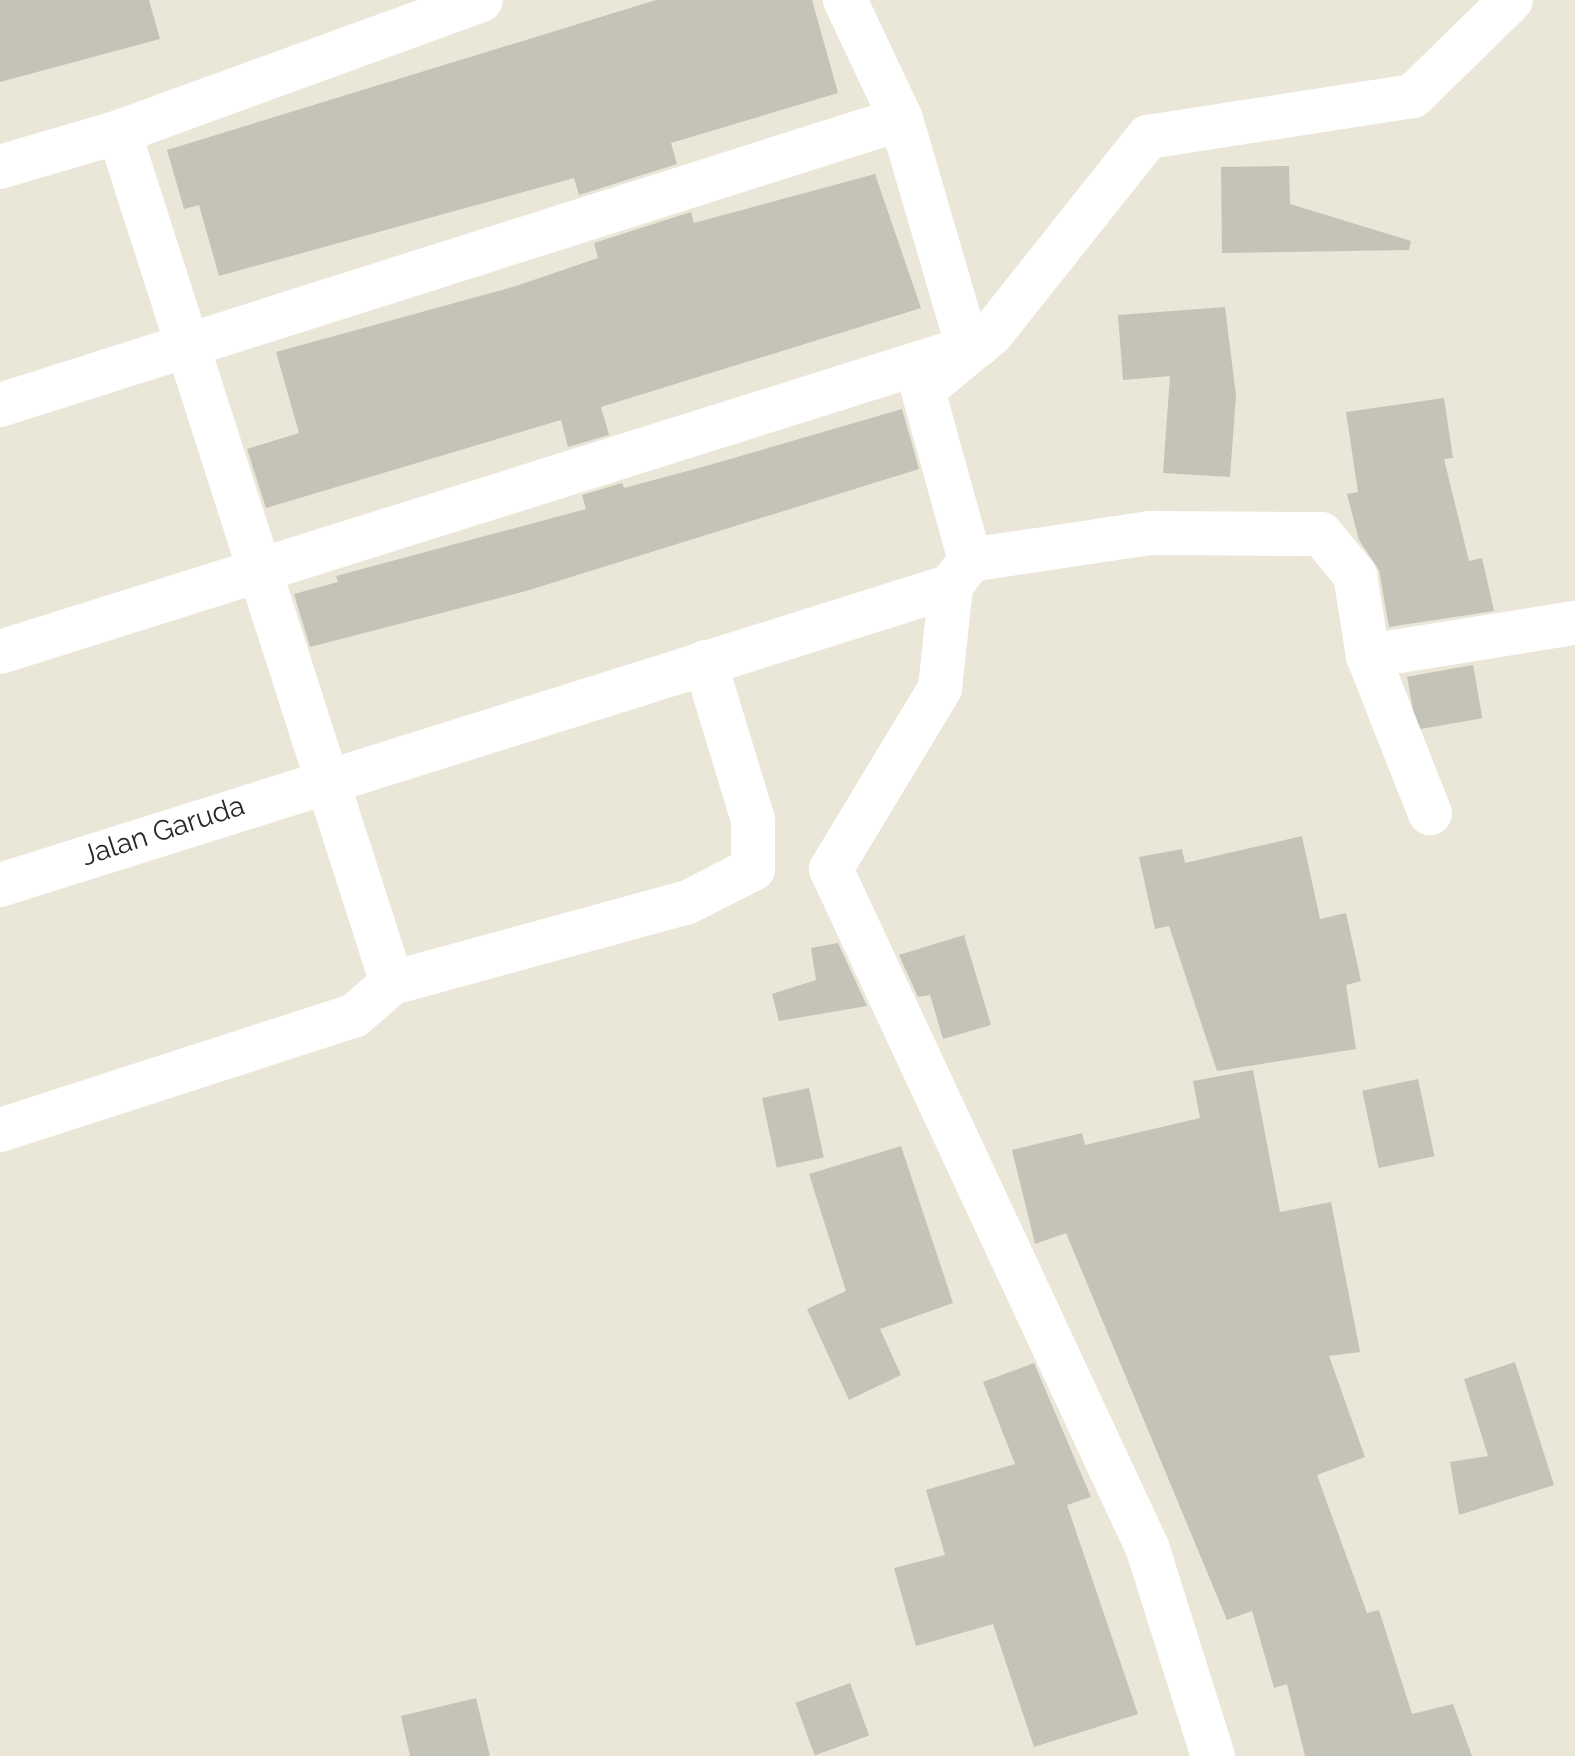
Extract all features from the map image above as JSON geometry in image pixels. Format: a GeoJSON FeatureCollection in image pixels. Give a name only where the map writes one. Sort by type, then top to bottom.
{"type":"FeatureCollection","features":[{"type":"Feature","properties":{"kind":"street"},"geometry":{"type":"LineString","coordinates":[[0,167],[119,132],[481,0]]}},
{"type":"Feature","properties":{"kind":"street"},"geometry":{"type":"LineString","coordinates":[[845,0],[901,119],[973,345]]}},
{"type":"Feature","properties":{"kind":"street"},"geometry":{"type":"LineString","coordinates":[[1213,1756],[1147,1547],[831,869],[940,688],[960,573],[923,390],[973,345],[1148,137],[1413,96],[1511,0]]}},
{"type":"Feature","properties":{"kind":"street"},"geometry":{"type":"LineString","coordinates":[[0,405],[189,349],[901,119]]}},
{"type":"Feature","properties":{"kind":"street"},"geometry":{"type":"LineString","coordinates":[[119,132],[392,983]]}},
{"type":"Feature","properties":{"kind":"street"},"geometry":{"type":"LineString","coordinates":[[0,652],[260,573],[973,345]]}},
{"type":"Feature","properties":{"kind":"street","name":"Jalan Garuda"},"geometry":{"type":"LineString","coordinates":[[0,885],[326,777],[705,662],[960,573],[1150,533],[1321,534],[1355,575],[1368,656],[1430,813]]}},
{"type":"Feature","properties":{"kind":"street"},"geometry":{"type":"LineString","coordinates":[[1368,656],[1575,623]]}},
{"type":"Feature","properties":{"kind":"street"},"geometry":{"type":"LineString","coordinates":[[0,1130],[354,1016],[392,983],[688,902],[753,869],[753,820],[705,662]]}},
{"type":"Feature","properties":{"kind":"building"},"geometry":{"type":"Polygon","coordinates":[[[0,0],[149,0],[160,39],[0,82],[0,0]]]}},
{"type":"Feature","properties":{"kind":"building"},"geometry":{"type":"Polygon","coordinates":[[[656,0],[812,0],[838,93],[671,143],[677,164],[579,195],[574,178],[219,276],[199,205],[184,209],[167,150],[656,0]]]}},
{"type":"Feature","properties":{"kind":"building"},"geometry":{"type":"Polygon","coordinates":[[[1289,166],[1290,204],[1411,241],[1409,250],[1222,253],[1221,167],[1289,166]]]}},
{"type":"Feature","properties":{"kind":"building"},"geometry":{"type":"Polygon","coordinates":[[[875,174],[921,308],[601,407],[609,435],[568,447],[561,420],[266,508],[247,449],[299,433],[276,352],[516,286],[598,258],[594,243],[691,212],[694,223],[875,174]]]}},
{"type":"Feature","properties":{"kind":"building"},"geometry":{"type":"Polygon","coordinates":[[[1225,307],[1236,396],[1230,477],[1163,473],[1170,376],[1123,380],[1118,315],[1225,307]]]}},
{"type":"Feature","properties":{"kind":"building"},"geometry":{"type":"Polygon","coordinates":[[[1444,398],[1453,458],[1444,459],[1469,561],[1482,558],[1494,611],[1389,627],[1379,570],[1359,540],[1347,494],[1358,492],[1346,412],[1444,398]]]}},
{"type":"Feature","properties":{"kind":"building"},"geometry":{"type":"Polygon","coordinates":[[[902,409],[919,469],[526,591],[310,647],[294,594],[338,582],[336,576],[586,509],[582,495],[622,483],[624,488],[902,409]]]}},
{"type":"Feature","properties":{"kind":"building"},"geometry":{"type":"Polygon","coordinates":[[[1473,665],[1482,718],[1416,730],[1407,677],[1473,665]]]}},
{"type":"Feature","properties":{"kind":"building"},"geometry":{"type":"Polygon","coordinates":[[[1302,836],[1320,919],[1346,913],[1361,981],[1346,985],[1356,1049],[1217,1071],[1169,926],[1155,929],[1139,857],[1182,849],[1185,863],[1302,836]]]}},
{"type":"Feature","properties":{"kind":"building"},"geometry":{"type":"Polygon","coordinates":[[[964,935],[991,1025],[943,1039],[930,995],[918,997],[899,955],[964,935]]]}},
{"type":"Feature","properties":{"kind":"building"},"geometry":{"type":"Polygon","coordinates":[[[838,943],[867,1006],[779,1021],[772,994],[816,980],[811,948],[838,943]]]}},
{"type":"Feature","properties":{"kind":"building"},"geometry":{"type":"Polygon","coordinates":[[[1253,1070],[1280,1212],[1331,1202],[1360,1352],[1329,1356],[1365,1457],[1317,1475],[1367,1613],[1379,1610],[1412,1714],[1453,1704],[1472,1756],[1305,1756],[1287,1684],[1274,1688],[1252,1611],[1227,1620],[1066,1233],[1035,1244],[1012,1150],[1082,1133],[1085,1145],[1200,1118],[1193,1081],[1253,1070]]]}},
{"type":"Feature","properties":{"kind":"building"},"geometry":{"type":"Polygon","coordinates":[[[1418,1079],[1434,1156],[1379,1168],[1362,1091],[1418,1079]]]}},
{"type":"Feature","properties":{"kind":"building"},"geometry":{"type":"Polygon","coordinates":[[[809,1088],[824,1157],[777,1167],[762,1098],[809,1088]]]}},
{"type":"Feature","properties":{"kind":"building"},"geometry":{"type":"Polygon","coordinates":[[[901,1146],[953,1303],[880,1329],[901,1375],[849,1400],[807,1309],[846,1291],[809,1174],[901,1146]]]}},
{"type":"Feature","properties":{"kind":"building"},"geometry":{"type":"Polygon","coordinates":[[[1515,1362],[1554,1485],[1459,1515],[1450,1462],[1488,1456],[1464,1379],[1515,1362]]]}},
{"type":"Feature","properties":{"kind":"building"},"geometry":{"type":"Polygon","coordinates":[[[1034,1363],[1091,1497],[1067,1505],[1138,1714],[1034,1747],[993,1624],[916,1646],[894,1568],[945,1555],[926,1490],[1015,1464],[983,1382],[1034,1363]]]}},
{"type":"Feature","properties":{"kind":"building"},"geometry":{"type":"Polygon","coordinates":[[[850,1683],[869,1736],[815,1755],[795,1703],[850,1683]]]}},
{"type":"Feature","properties":{"kind":"building"},"geometry":{"type":"Polygon","coordinates":[[[476,1698],[490,1756],[410,1756],[401,1716],[476,1698]]]}}]}
